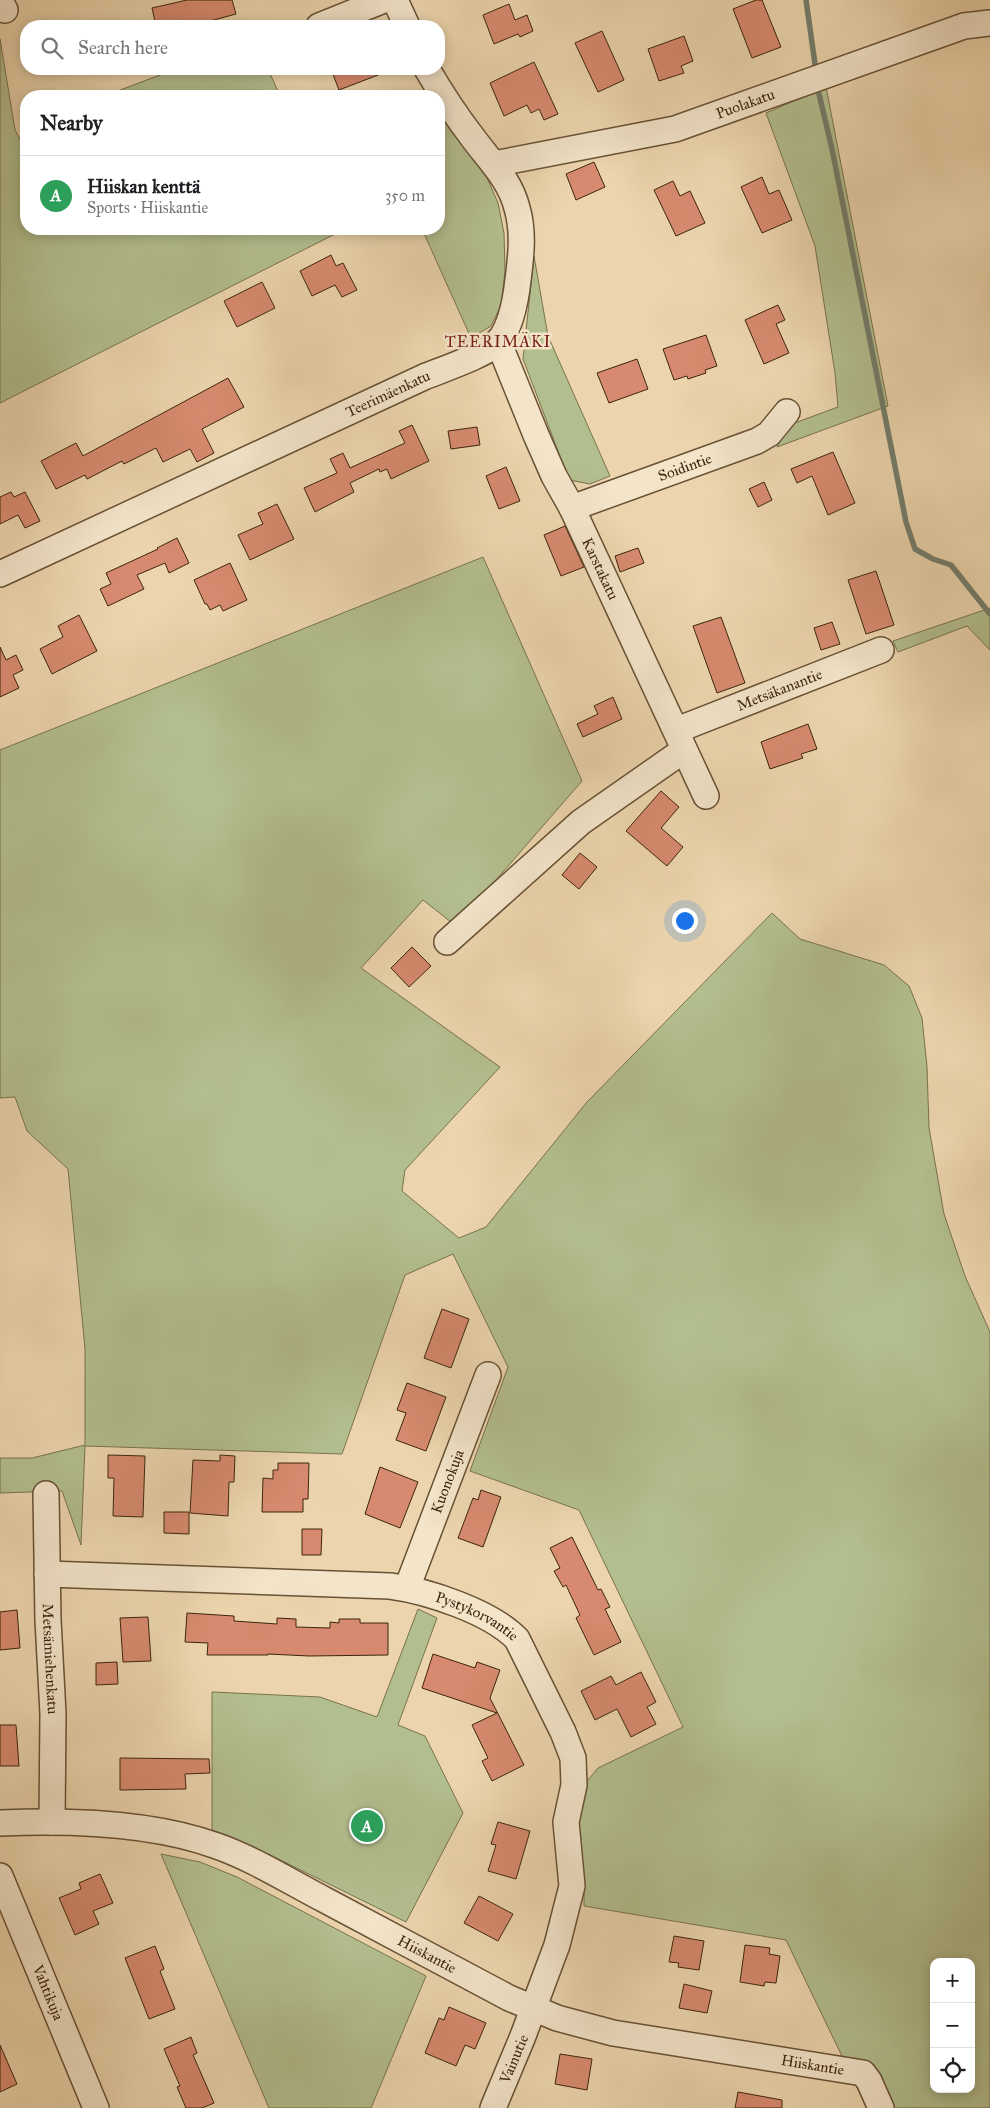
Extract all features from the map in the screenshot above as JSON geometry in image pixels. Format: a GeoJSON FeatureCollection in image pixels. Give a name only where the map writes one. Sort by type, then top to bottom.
{"type":"FeatureCollection","features":[{"type":"Feature","properties":{"kind":"street"},"geometry":{"type":"LineString","coordinates":[[334,20],[384,0]]}},
{"type":"Feature","properties":{"kind":"street"},"geometry":{"type":"LineString","coordinates":[[395,0],[404,20]]}},
{"type":"Feature","properties":{"kind":"street","name":"Puolakatu"},"geometry":{"type":"LineString","coordinates":[[494,164],[675,129],[964,26],[990,23]]}},
{"type":"Feature","properties":{"kind":"street"},"geometry":{"type":"LineString","coordinates":[[431,75],[440,90]]}},
{"type":"Feature","properties":{"kind":"street"},"geometry":{"type":"LineString","coordinates":[[445,98],[457,117],[509,185],[518,209],[521,232],[521,258],[513,310],[498,341]]}},
{"type":"Feature","properties":{"kind":"street","name":"Karstakatu"},"geometry":{"type":"LineString","coordinates":[[498,341],[554,476],[572,508],[706,796]]}},
{"type":"Feature","properties":{"kind":"street","name":"Teerimäenkatu"},"geometry":{"type":"LineString","coordinates":[[0,574],[484,351],[498,341]]}},
{"type":"Feature","properties":{"kind":"street","name":"Soidintie"},"geometry":{"type":"LineString","coordinates":[[572,508],[757,441],[768,434],[787,412]]}},
{"type":"Feature","properties":{"kind":"street","name":"Metsäkanantie"},"geometry":{"type":"LineString","coordinates":[[447,942],[581,822],[681,740],[881,650]]}},
{"type":"Feature","properties":{"kind":"street","name":"Kuonokuja"},"geometry":{"type":"LineString","coordinates":[[407,1588],[488,1375]]}},
{"type":"Feature","properties":{"kind":"street","name":"Metsämiehenkatu"},"geometry":{"type":"LineString","coordinates":[[46,1494],[46,1574],[53,1714],[52,1822]]}},
{"type":"Feature","properties":{"kind":"street","name":"Pystykorvantie"},"geometry":{"type":"LineString","coordinates":[[46,1574],[390,1586],[407,1588],[479,1612],[507,1628],[517,1639],[524,1652],[569,1745],[575,1772],[566,1822],[572,1886],[564,1923],[533,2009]]}},
{"type":"Feature","properties":{"kind":"street","name":"Hiiskantie"},"geometry":{"type":"LineString","coordinates":[[0,1823],[52,1822],[155,1830],[217,1846],[285,1879],[533,2009],[613,2033],[862,2073],[869,2081],[881,2108]]}},
{"type":"Feature","properties":{"kind":"street","name":"Vahtikuja"},"geometry":{"type":"LineString","coordinates":[[0,1876],[96,2108]]}},
{"type":"Feature","properties":{"kind":"street","name":"Vainutie"},"geometry":{"type":"LineString","coordinates":[[492,2108],[524,2036],[533,2009]]}},
{"type":"Feature","properties":{"kind":"green space"},"geometry":{"type":"Polygon","coordinates":[[[0,39],[15,130],[20,139],[20,235],[333,235],[0,403],[0,39]]]}},
{"type":"Feature","properties":{"kind":"green space"},"geometry":{"type":"Polygon","coordinates":[[[160,75],[271,75],[277,90],[120,90],[160,75]]]}},
{"type":"Feature","properties":{"kind":"green space"},"geometry":{"type":"Polygon","coordinates":[[[826,87],[888,406],[777,447],[789,425],[838,407],[835,373],[815,246],[766,113],[826,87]]]}},
{"type":"Feature","properties":{"kind":"green space"},"geometry":{"type":"Polygon","coordinates":[[[445,109],[488,180],[498,203],[504,233],[505,271],[501,305],[491,326],[471,338],[425,235],[445,235],[445,109]]]}},
{"type":"Feature","properties":{"kind":"green space"},"geometry":{"type":"Polygon","coordinates":[[[534,256],[548,336],[610,476],[590,484],[569,480],[523,359],[534,256]]]}},
{"type":"Feature","properties":{"kind":"green space"},"geometry":{"type":"Polygon","coordinates":[[[483,557],[582,781],[456,926],[423,900],[361,968],[500,1067],[405,1170],[402,1191],[459,1238],[486,1227],[587,1102],[772,913],[800,939],[884,965],[909,986],[922,1018],[927,1067],[929,1128],[944,1214],[965,1276],[990,1332],[990,2108],[867,2108],[786,1940],[584,1906],[584,1884],[574,1834],[580,1795],[588,1780],[598,1768],[683,1727],[579,1510],[470,1471],[508,1367],[453,1254],[405,1275],[342,1454],[85,1446],[81,1545],[62,1491],[0,1493],[0,1458],[32,1458],[85,1445],[85,1349],[68,1169],[27,1131],[15,1097],[0,1098],[0,750],[483,557]]]}},
{"type":"Feature","properties":{"kind":"green space"},"geometry":{"type":"Polygon","coordinates":[[[990,608],[990,650],[967,626],[898,652],[893,641],[990,608]]]}},
{"type":"Feature","properties":{"kind":"green space"},"geometry":{"type":"Polygon","coordinates":[[[418,1609],[437,1618],[398,1725],[425,1736],[463,1813],[406,1922],[254,1847],[212,1830],[212,1692],[320,1697],[377,1717],[418,1609]]]}},
{"type":"Feature","properties":{"kind":"green space"},"geometry":{"type":"Polygon","coordinates":[[[161,1854],[200,1862],[237,1877],[426,1976],[371,2108],[269,2108],[161,1854]]]}},
{"type":"Feature","properties":{"kind":"building"},"geometry":{"type":"Polygon","coordinates":[[[187,0],[232,0],[236,14],[214,20],[155,20],[152,8],[187,0]]]}},
{"type":"Feature","properties":{"kind":"building"},"geometry":{"type":"Polygon","coordinates":[[[756,0],[762,0],[781,47],[752,58],[733,9],[756,0]]]}},
{"type":"Feature","properties":{"kind":"building"},"geometry":{"type":"Polygon","coordinates":[[[509,4],[515,20],[527,15],[533,31],[520,37],[518,34],[494,44],[483,15],[509,4]]]}},
{"type":"Feature","properties":{"kind":"building"},"geometry":{"type":"Polygon","coordinates":[[[602,31],[624,80],[598,92],[575,43],[602,31]]]}},
{"type":"Feature","properties":{"kind":"building"},"geometry":{"type":"Polygon","coordinates":[[[684,36],[693,61],[681,66],[684,73],[659,81],[648,49],[684,36]]]}},
{"type":"Feature","properties":{"kind":"building"},"geometry":{"type":"Polygon","coordinates":[[[534,62],[558,114],[544,120],[539,109],[531,113],[527,105],[504,116],[490,83],[534,62]]]}},
{"type":"Feature","properties":{"kind":"building"},"geometry":{"type":"Polygon","coordinates":[[[333,75],[378,75],[339,90],[333,75]]]}},
{"type":"Feature","properties":{"kind":"building"},"geometry":{"type":"Polygon","coordinates":[[[594,162],[605,187],[576,200],[566,174],[594,162]]]}},
{"type":"Feature","properties":{"kind":"building"},"geometry":{"type":"Polygon","coordinates":[[[762,177],[769,194],[779,190],[792,220],[762,233],[741,187],[762,177]]]}},
{"type":"Feature","properties":{"kind":"building"},"geometry":{"type":"Polygon","coordinates":[[[673,181],[680,196],[690,191],[705,223],[676,236],[654,190],[673,181]]]}},
{"type":"Feature","properties":{"kind":"building"},"geometry":{"type":"Polygon","coordinates":[[[331,255],[336,266],[343,263],[357,290],[342,297],[335,285],[312,296],[300,271],[331,255]]]}},
{"type":"Feature","properties":{"kind":"building"},"geometry":{"type":"Polygon","coordinates":[[[262,282],[275,308],[237,327],[224,301],[262,282]]]}},
{"type":"Feature","properties":{"kind":"building"},"geometry":{"type":"Polygon","coordinates":[[[778,305],[785,320],[776,324],[789,353],[764,364],[745,320],[778,305]]]}},
{"type":"Feature","properties":{"kind":"building"},"geometry":{"type":"Polygon","coordinates":[[[706,335],[717,366],[705,370],[706,373],[688,379],[687,376],[674,380],[663,349],[706,335]]]}},
{"type":"Feature","properties":{"kind":"building"},"geometry":{"type":"Polygon","coordinates":[[[637,359],[648,389],[609,403],[597,373],[637,359]]]}},
{"type":"Feature","properties":{"kind":"building"},"geometry":{"type":"Polygon","coordinates":[[[228,378],[244,407],[202,429],[214,453],[197,462],[190,449],[163,462],[156,448],[124,464],[122,461],[87,479],[85,475],[56,489],[41,461],[76,443],[83,456],[228,378]]]}},
{"type":"Feature","properties":{"kind":"building"},"geometry":{"type":"Polygon","coordinates":[[[412,425],[429,461],[391,479],[387,469],[380,472],[379,469],[350,483],[354,492],[315,512],[304,488],[337,473],[330,459],[343,453],[350,468],[405,443],[399,431],[412,425]]]}},
{"type":"Feature","properties":{"kind":"building"},"geometry":{"type":"Polygon","coordinates":[[[477,427],[480,445],[451,449],[448,431],[477,427]]]}},
{"type":"Feature","properties":{"kind":"building"},"geometry":{"type":"Polygon","coordinates":[[[833,452],[855,503],[828,515],[812,476],[797,483],[791,469],[833,452]]]}},
{"type":"Feature","properties":{"kind":"building"},"geometry":{"type":"Polygon","coordinates":[[[506,467],[520,501],[499,509],[486,476],[506,467]]]}},
{"type":"Feature","properties":{"kind":"building"},"geometry":{"type":"Polygon","coordinates":[[[764,482],[772,500],[758,507],[749,489],[764,482]]]}},
{"type":"Feature","properties":{"kind":"building"},"geometry":{"type":"Polygon","coordinates":[[[11,492],[14,497],[25,492],[40,521],[25,528],[18,515],[0,524],[0,497],[11,492]]]}},
{"type":"Feature","properties":{"kind":"building"},"geometry":{"type":"Polygon","coordinates":[[[277,504],[294,539],[250,560],[238,535],[263,524],[258,513],[277,504]]]}},
{"type":"Feature","properties":{"kind":"building"},"geometry":{"type":"Polygon","coordinates":[[[565,526],[584,567],[561,576],[544,535],[565,526]]]}},
{"type":"Feature","properties":{"kind":"building"},"geometry":{"type":"Polygon","coordinates":[[[177,538],[189,563],[169,573],[165,563],[137,575],[144,589],[108,606],[100,589],[111,584],[106,573],[177,538]]]}},
{"type":"Feature","properties":{"kind":"building"},"geometry":{"type":"Polygon","coordinates":[[[638,548],[644,563],[620,572],[615,556],[638,548]]]}},
{"type":"Feature","properties":{"kind":"building"},"geometry":{"type":"Polygon","coordinates":[[[230,563],[247,600],[223,611],[220,605],[210,610],[207,604],[205,604],[194,580],[230,563]]]}},
{"type":"Feature","properties":{"kind":"building"},"geometry":{"type":"Polygon","coordinates":[[[876,571],[894,625],[866,634],[848,580],[876,571]]]}},
{"type":"Feature","properties":{"kind":"building"},"geometry":{"type":"Polygon","coordinates":[[[79,615],[97,651],[52,674],[40,649],[63,637],[58,626],[79,615]]]}},
{"type":"Feature","properties":{"kind":"building"},"geometry":{"type":"Polygon","coordinates":[[[721,617],[745,683],[717,693],[693,626],[721,617]]]}},
{"type":"Feature","properties":{"kind":"building"},"geometry":{"type":"Polygon","coordinates":[[[832,622],[840,644],[821,650],[814,628],[832,622]]]}},
{"type":"Feature","properties":{"kind":"building"},"geometry":{"type":"Polygon","coordinates":[[[0,647],[6,660],[16,655],[23,670],[13,675],[19,688],[0,697],[0,647]]]}},
{"type":"Feature","properties":{"kind":"building"},"geometry":{"type":"Polygon","coordinates":[[[613,697],[622,719],[583,737],[577,724],[598,714],[594,706],[613,697]]]}},
{"type":"Feature","properties":{"kind":"building"},"geometry":{"type":"Polygon","coordinates":[[[808,724],[817,749],[801,754],[803,758],[770,769],[761,742],[808,724]]]}},
{"type":"Feature","properties":{"kind":"building"},"geometry":{"type":"Polygon","coordinates":[[[661,791],[679,807],[661,828],[683,847],[667,866],[626,831],[661,791]]]}},
{"type":"Feature","properties":{"kind":"building"},"geometry":{"type":"Polygon","coordinates":[[[580,853],[597,867],[579,889],[562,875],[580,853]]]}},
{"type":"Feature","properties":{"kind":"building"},"geometry":{"type":"Polygon","coordinates":[[[412,947],[431,966],[409,987],[391,968],[412,947]]]}},
{"type":"Feature","properties":{"kind":"building"},"geometry":{"type":"Polygon","coordinates":[[[442,1309],[469,1319],[451,1368],[424,1358],[442,1309]]]}},
{"type":"Feature","properties":{"kind":"building"},"geometry":{"type":"Polygon","coordinates":[[[407,1383],[446,1397],[426,1451],[396,1440],[406,1413],[397,1410],[407,1383]]]}},
{"type":"Feature","properties":{"kind":"building"},"geometry":{"type":"Polygon","coordinates":[[[108,1455],[145,1456],[143,1517],[113,1516],[114,1478],[108,1478],[108,1455]]]}},
{"type":"Feature","properties":{"kind":"building"},"geometry":{"type":"Polygon","coordinates":[[[220,1455],[235,1456],[234,1482],[229,1482],[228,1516],[190,1513],[193,1460],[220,1461],[220,1455]]]}},
{"type":"Feature","properties":{"kind":"building"},"geometry":{"type":"Polygon","coordinates":[[[278,1463],[309,1463],[308,1499],[303,1499],[303,1512],[262,1512],[263,1478],[273,1479],[273,1470],[278,1470],[278,1463]]]}},
{"type":"Feature","properties":{"kind":"building"},"geometry":{"type":"Polygon","coordinates":[[[380,1467],[418,1482],[400,1528],[365,1514],[380,1467]]]}},
{"type":"Feature","properties":{"kind":"building"},"geometry":{"type":"Polygon","coordinates":[[[481,1490],[501,1497],[483,1547],[458,1538],[473,1498],[478,1500],[481,1490]]]}},
{"type":"Feature","properties":{"kind":"building"},"geometry":{"type":"Polygon","coordinates":[[[164,1512],[189,1512],[189,1534],[164,1533],[164,1512]]]}},
{"type":"Feature","properties":{"kind":"building"},"geometry":{"type":"Polygon","coordinates":[[[302,1529],[322,1529],[321,1555],[302,1555],[302,1529]]]}},
{"type":"Feature","properties":{"kind":"building"},"geometry":{"type":"Polygon","coordinates":[[[572,1537],[598,1590],[601,1589],[610,1607],[605,1609],[621,1642],[594,1655],[576,1618],[580,1615],[566,1585],[563,1587],[554,1571],[560,1568],[550,1548],[572,1537]]]}},
{"type":"Feature","properties":{"kind":"building"},"geometry":{"type":"Polygon","coordinates":[[[17,1610],[20,1648],[0,1650],[0,1612],[17,1610]]]}},
{"type":"Feature","properties":{"kind":"building"},"geometry":{"type":"Polygon","coordinates":[[[187,1613],[234,1616],[234,1621],[277,1624],[277,1618],[296,1619],[296,1627],[330,1628],[330,1622],[339,1623],[339,1619],[360,1619],[360,1623],[388,1623],[388,1655],[207,1655],[208,1643],[185,1642],[187,1613]]]}},
{"type":"Feature","properties":{"kind":"building"},"geometry":{"type":"Polygon","coordinates":[[[148,1617],[151,1661],[123,1662],[120,1618],[148,1617]]]}},
{"type":"Feature","properties":{"kind":"building"},"geometry":{"type":"Polygon","coordinates":[[[433,1654],[475,1668],[477,1662],[500,1670],[490,1698],[524,1765],[492,1781],[482,1761],[488,1758],[472,1725],[497,1713],[422,1688],[433,1654]]]}},
{"type":"Feature","properties":{"kind":"building"},"geometry":{"type":"Polygon","coordinates":[[[117,1662],[118,1684],[96,1685],[96,1663],[117,1662]]]}},
{"type":"Feature","properties":{"kind":"building"},"geometry":{"type":"Polygon","coordinates":[[[641,1672],[656,1702],[647,1707],[656,1724],[631,1737],[617,1709],[595,1720],[581,1691],[611,1676],[616,1685],[641,1672]]]}},
{"type":"Feature","properties":{"kind":"building"},"geometry":{"type":"Polygon","coordinates":[[[0,1725],[16,1725],[19,1766],[0,1766],[0,1725]]]}},
{"type":"Feature","properties":{"kind":"building"},"geometry":{"type":"Polygon","coordinates":[[[120,1758],[209,1759],[210,1773],[185,1774],[186,1789],[120,1790],[120,1758]]]}},
{"type":"Feature","properties":{"kind":"building"},"geometry":{"type":"Polygon","coordinates":[[[498,1822],[530,1831],[516,1879],[488,1871],[496,1845],[491,1844],[498,1822]]]}},
{"type":"Feature","properties":{"kind":"building"},"geometry":{"type":"Polygon","coordinates":[[[100,1874],[113,1903],[93,1911],[99,1924],[75,1935],[59,1898],[81,1889],[79,1883],[100,1874]]]}},
{"type":"Feature","properties":{"kind":"building"},"geometry":{"type":"Polygon","coordinates":[[[479,1896],[513,1914],[498,1941],[464,1923],[479,1896]]]}},
{"type":"Feature","properties":{"kind":"building"},"geometry":{"type":"Polygon","coordinates":[[[674,1936],[704,1941],[699,1970],[678,1967],[679,1963],[669,1962],[674,1936]]]}},
{"type":"Feature","properties":{"kind":"building"},"geometry":{"type":"Polygon","coordinates":[[[745,1945],[770,1948],[769,1954],[780,1956],[776,1983],[765,1982],[764,1986],[740,1982],[745,1945]]]}},
{"type":"Feature","properties":{"kind":"building"},"geometry":{"type":"Polygon","coordinates":[[[155,1946],[164,1969],[160,1971],[175,2009],[149,2019],[125,1958],[155,1946]]]}},
{"type":"Feature","properties":{"kind":"building"},"geometry":{"type":"Polygon","coordinates":[[[684,1984],[712,1991],[707,2013],[679,2008],[684,1984]]]}},
{"type":"Feature","properties":{"kind":"building"},"geometry":{"type":"Polygon","coordinates":[[[449,2007],[486,2023],[475,2049],[465,2045],[456,2066],[425,2053],[439,2018],[444,2020],[449,2007]]]}},
{"type":"Feature","properties":{"kind":"building"},"geometry":{"type":"Polygon","coordinates":[[[191,2037],[197,2053],[193,2055],[214,2103],[202,2108],[186,2108],[177,2087],[180,2086],[164,2049],[191,2037]]]}},
{"type":"Feature","properties":{"kind":"building"},"geometry":{"type":"Polygon","coordinates":[[[0,2045],[17,2084],[0,2092],[0,2045]]]}},
{"type":"Feature","properties":{"kind":"building"},"geometry":{"type":"Polygon","coordinates":[[[560,2054],[592,2059],[587,2090],[555,2084],[560,2054]]]}},
{"type":"Feature","properties":{"kind":"building"},"geometry":{"type":"Polygon","coordinates":[[[738,2092],[782,2100],[782,2108],[735,2108],[738,2092]]]}},
{"type":"Feature","properties":{"kind":"waterway"},"geometry":{"type":"LineString","coordinates":[[806,0],[816,71]]}},
{"type":"Feature","properties":{"kind":"waterway"},"geometry":{"type":"LineString","coordinates":[[819,94],[832,149],[906,522],[915,549],[933,559],[951,565],[990,614]]}},
{"type":"Feature","properties":{"kind":"place","name":"Hiiskan kenttä"},"geometry":{"type":"Point","coordinates":[367,1826]}},
{"type":"Feature","properties":{"kind":"district","name":"TEERIMÄKI"},"geometry":{"type":"Point","coordinates":[498,341]}}]}
